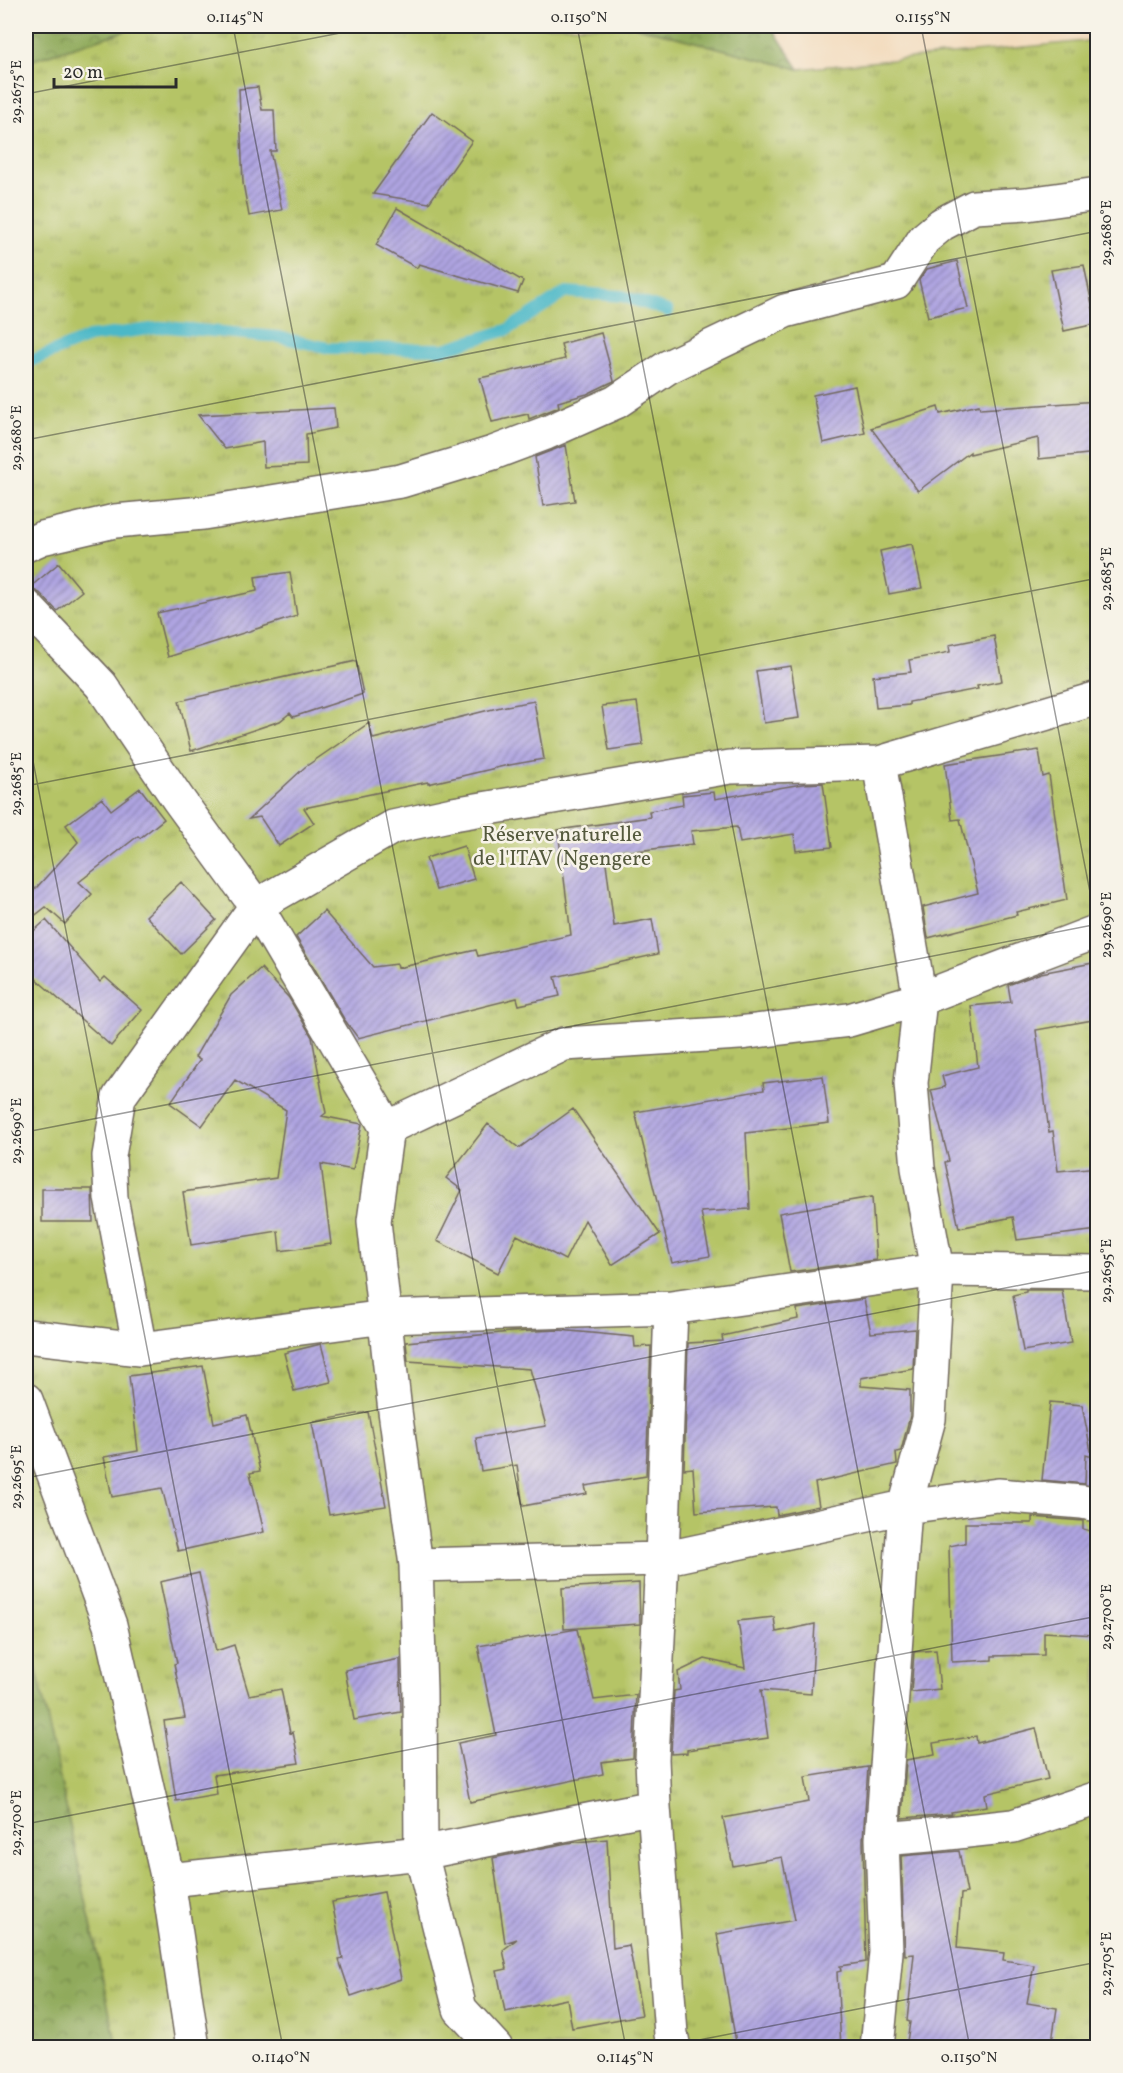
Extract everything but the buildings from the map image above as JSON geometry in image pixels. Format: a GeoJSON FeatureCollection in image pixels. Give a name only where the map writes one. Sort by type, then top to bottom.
{"type":"FeatureCollection","features":[{"type":"Feature","properties":{"kind":"street"},"geometry":{"type":"LineString","coordinates":[[26,545],[42,538],[115,521],[203,513],[401,481],[493,453],[546,433],[616,402],[668,367],[785,311],[896,282],[924,240],[942,224],[974,207],[1026,204],[1098,194]]}},
{"type":"Feature","properties":{"kind":"street"},"geometry":{"type":"LineString","coordinates":[[26,606],[101,685],[178,799],[256,906],[387,1128],[374,1221],[395,1411],[416,1565],[422,1853],[460,2008],[496,2048]]}},
{"type":"Feature","properties":{"kind":"street"},"geometry":{"type":"LineString","coordinates":[[140,1349],[111,1198],[109,1156],[119,1097],[256,906],[393,827],[403,824],[730,767],[879,763],[1098,698]]}},
{"type":"Feature","properties":{"kind":"street"},"geometry":{"type":"LineString","coordinates":[[877,2048],[886,1952],[882,1839],[905,1507],[928,1419],[937,1270],[918,1168],[911,1083],[920,999],[879,763]]}},
{"type":"Feature","properties":{"kind":"street"},"geometry":{"type":"LineString","coordinates":[[387,1128],[564,1044],[739,1033],[849,1020],[920,999],[1098,931]]}},
{"type":"Feature","properties":{"kind":"street"},"geometry":{"type":"LineString","coordinates":[[26,1336],[140,1349],[385,1317],[671,1308],[937,1270],[1098,1272]]}},
{"type":"Feature","properties":{"kind":"street"},"geometry":{"type":"LineString","coordinates":[[671,1308],[652,1759],[671,2034],[674,2048]]}},
{"type":"Feature","properties":{"kind":"street"},"geometry":{"type":"LineString","coordinates":[[26,1400],[110,1624],[168,1880],[193,2048]]}},
{"type":"Feature","properties":{"kind":"street"},"geometry":{"type":"LineString","coordinates":[[416,1565],[662,1559],[905,1507],[998,1495],[1098,1505]]}},
{"type":"Feature","properties":{"kind":"street"},"geometry":{"type":"LineString","coordinates":[[882,1839],[1013,1826],[1098,1798]]}},
{"type":"Feature","properties":{"kind":"street"},"geometry":{"type":"LineString","coordinates":[[168,1880],[422,1853],[654,1807]]}},
{"type":"Feature","properties":{"kind":"green space"},"geometry":{"type":"Polygon","coordinates":[[[26,26],[141,26],[26,62],[26,26]]]}},
{"type":"Feature","properties":{"kind":"green space","name":"Réserve naturelle de l'ITAV (Ngengere"},"geometry":{"type":"Polygon","coordinates":[[[141,26],[634,26],[799,69],[1097,40],[1097,2047],[117,2047],[26,1626],[26,62],[141,26]]]}},
{"type":"Feature","properties":{"kind":"green space"},"geometry":{"type":"Polygon","coordinates":[[[634,26],[771,26],[799,69],[634,26]]]}},
{"type":"Feature","properties":{"kind":"green space"},"geometry":{"type":"Polygon","coordinates":[[[26,1626],[39,1680],[117,2047],[26,2047],[26,1626]]]}},
{"type":"Feature","properties":{"kind":"waterway"},"geometry":{"type":"LineString","coordinates":[[26,363],[89,337],[166,327],[279,337],[329,348],[444,349],[507,330],[566,292],[622,296],[668,311]]}}]}
